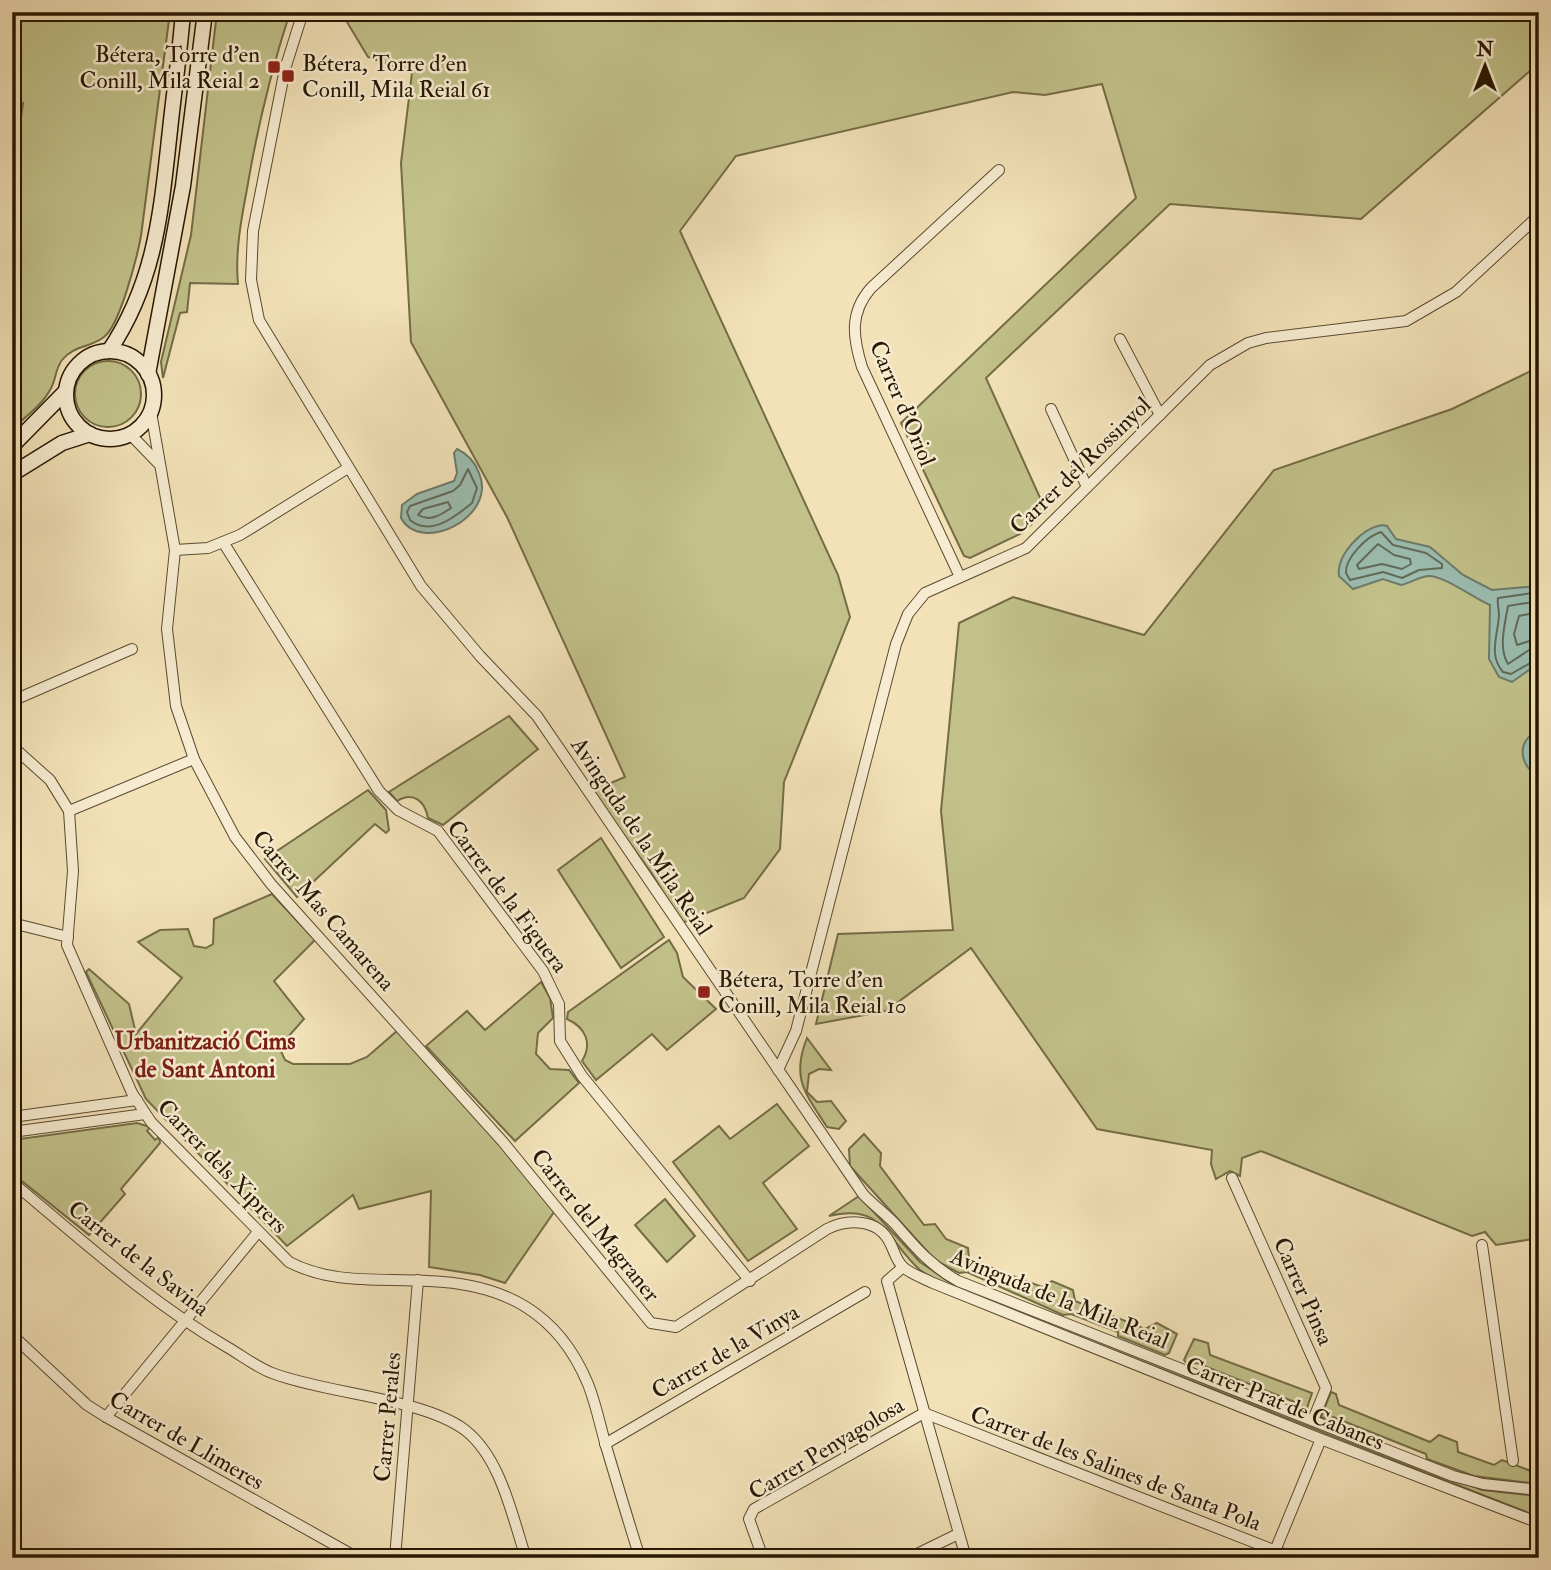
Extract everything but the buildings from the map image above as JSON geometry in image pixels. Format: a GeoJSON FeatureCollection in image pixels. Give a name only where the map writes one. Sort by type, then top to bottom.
{"type":"FeatureCollection","features":[{"type":"Feature","properties":{"kind":"main road"},"geometry":{"type":"LineString","coordinates":[[109,351],[126,326],[137,300],[159,230],[183,12]]}},
{"type":"Feature","properties":{"kind":"main road"},"geometry":{"type":"LineString","coordinates":[[148,373],[183,186],[205,12]]}},
{"type":"Feature","properties":{"kind":"main road"},"geometry":{"type":"LineString","coordinates":[[109,351],[131,357],[148,373],[153,388],[151,411],[142,425],[130,434],[110,439],[90,434],[71,416],[66,391],[70,376],[80,363],[93,354],[109,351]]}},
{"type":"Feature","properties":{"kind":"main road"},"geometry":{"type":"LineString","coordinates":[[12,446],[66,391]]}},
{"type":"Feature","properties":{"kind":"main road"},"geometry":{"type":"LineString","coordinates":[[12,474],[62,443],[90,434]]}},
{"type":"Feature","properties":{"kind":"street","name":"Avinguda de la Mila Reial"},"geometry":{"type":"LineString","coordinates":[[303,12],[285,69],[253,231],[251,280],[259,320],[421,586],[480,656],[537,716],[863,1194],[936,1269],[958,1281],[1453,1476],[1483,1484],[1539,1490]]}},
{"type":"Feature","properties":{"kind":"street","name":"Carrer d'Oriol"},"geometry":{"type":"LineString","coordinates":[[960,577],[862,368],[854,342],[854,323],[859,302],[871,288],[999,170]]}},
{"type":"Feature","properties":{"kind":"street","name":"Carrer del Rossinyol"},"geometry":{"type":"LineString","coordinates":[[778,1070],[796,1031],[896,644],[908,614],[925,593],[1026,548],[1086,485],[1210,365],[1248,343],[1266,338],[1392,323],[1432,308],[1456,292],[1534,219],[1539,211]]}},
{"type":"Feature","properties":{"kind":"street"},"geometry":{"type":"LineString","coordinates":[[1120,339],[1160,415]]}},
{"type":"Feature","properties":{"kind":"street"},"geometry":{"type":"LineString","coordinates":[[1051,409],[1086,485]]}},
{"type":"Feature","properties":{"kind":"street","name":"Carrer Mas Camarena"},"geometry":{"type":"LineString","coordinates":[[151,411],[158,464],[172,517],[175,550],[167,629],[168,658],[176,706],[194,759],[235,837],[271,884],[503,1142]]}},
{"type":"Feature","properties":{"kind":"street","name":"Carrer Mas Camarena"},"geometry":{"type":"LineString","coordinates":[[130,434],[158,464]]}},
{"type":"Feature","properties":{"kind":"street"},"geometry":{"type":"LineString","coordinates":[[175,550],[208,548],[262,524],[348,468]]}},
{"type":"Feature","properties":{"kind":"street","name":"Carrer de la Figuera"},"geometry":{"type":"LineString","coordinates":[[223,542],[379,791],[398,810],[438,831],[543,971],[559,1004],[560,1041],[582,1076],[750,1280]]}},
{"type":"Feature","properties":{"kind":"street"},"geometry":{"type":"LineString","coordinates":[[12,701],[131,649]]}},
{"type":"Feature","properties":{"kind":"street","name":"Carrer dels Xiprers"},"geometry":{"type":"LineString","coordinates":[[12,746],[50,780],[69,811],[73,871],[68,937],[71,960],[145,1114],[258,1232],[289,1262],[309,1273],[332,1279],[467,1283],[504,1294],[555,1331],[572,1353],[588,1385],[640,1558]]}},
{"type":"Feature","properties":{"kind":"street"},"geometry":{"type":"LineString","coordinates":[[69,811],[194,759]]}},
{"type":"Feature","properties":{"kind":"street"},"geometry":{"type":"LineString","coordinates":[[12,923],[68,937]]}},
{"type":"Feature","properties":{"kind":"street"},"geometry":{"type":"LineString","coordinates":[[12,1117],[137,1100]]}},
{"type":"Feature","properties":{"kind":"street"},"geometry":{"type":"LineString","coordinates":[[12,1132],[145,1114]]}},
{"type":"Feature","properties":{"kind":"street","name":"Carrer del Magraner"},"geometry":{"type":"LineString","coordinates":[[503,1142],[652,1323],[676,1326],[841,1223],[868,1224],[879,1231],[890,1242],[893,1254],[904,1267]]}},
{"type":"Feature","properties":{"kind":"street","name":"Carrer Pinsa"},"geometry":{"type":"LineString","coordinates":[[1232,1178],[1326,1388],[1313,1420]]}},
{"type":"Feature","properties":{"kind":"street","name":"Carrer de la Savina"},"geometry":{"type":"LineString","coordinates":[[12,1182],[185,1322],[270,1372],[319,1387],[443,1416],[466,1431],[481,1448],[498,1476],[526,1558]]}},
{"type":"Feature","properties":{"kind":"street"},"geometry":{"type":"LineString","coordinates":[[106,1417],[258,1232]]}},
{"type":"Feature","properties":{"kind":"street"},"geometry":{"type":"LineString","coordinates":[[1482,1245],[1513,1461]]}},
{"type":"Feature","properties":{"kind":"street"},"geometry":{"type":"LineString","coordinates":[[904,1267],[887,1281],[966,1558]]}},
{"type":"Feature","properties":{"kind":"street","name":"Carrer Prat de Cabanes"},"geometry":{"type":"LineString","coordinates":[[904,1267],[933,1283],[1321,1439],[1539,1523]]}},
{"type":"Feature","properties":{"kind":"street","name":"Carrer Perales"},"geometry":{"type":"LineString","coordinates":[[395,1558],[418,1280]]}},
{"type":"Feature","properties":{"kind":"street","name":"Carrer de la Vinya"},"geometry":{"type":"LineString","coordinates":[[605,1444],[865,1292]]}},
{"type":"Feature","properties":{"kind":"street","name":"Carrer de Llimeres"},"geometry":{"type":"LineString","coordinates":[[12,1335],[87,1405],[358,1558]]}},
{"type":"Feature","properties":{"kind":"street","name":"Carrer de les Salines de Santa Pola"},"geometry":{"type":"LineString","coordinates":[[924,1413],[1273,1554],[1294,1558]]}},
{"type":"Feature","properties":{"kind":"street","name":"Carrer Penyagolosa"},"geometry":{"type":"LineString","coordinates":[[763,1558],[749,1519],[754,1509],[924,1413]]}},
{"type":"Feature","properties":{"kind":"street"},"geometry":{"type":"LineString","coordinates":[[1273,1554],[1321,1439]]}},
{"type":"Feature","properties":{"kind":"street"},"geometry":{"type":"LineString","coordinates":[[909,1558],[958,1534]]}},
{"type":"Feature","properties":{"kind":"shaded area"},"geometry":{"type":"Polygon","coordinates":[[[22,12],[170,12],[141,236],[122,305],[104,337],[72,352],[62,360],[47,396],[12,429],[12,129],[19,132],[23,103],[12,96],[12,43],[22,12]]]}},
{"type":"Feature","properties":{"kind":"shaded area"},"geometry":{"type":"Polygon","coordinates":[[[217,12],[290,12],[271,78],[251,167],[239,236],[238,284],[190,283],[187,312],[180,313],[163,378],[161,362],[191,235],[217,12]]]}},
{"type":"Feature","properties":{"kind":"shaded area"},"geometry":{"type":"Polygon","coordinates":[[[341,12],[1539,12],[1539,63],[1361,219],[1170,204],[986,378],[1046,511],[1022,533],[970,558],[964,556],[901,423],[1136,198],[1102,84],[1045,95],[1013,92],[736,156],[680,231],[838,575],[850,617],[784,782],[780,849],[744,898],[682,923],[652,874],[592,791],[625,777],[507,517],[411,342],[401,163],[412,73],[368,57],[341,12]]]}},
{"type":"Feature","properties":{"kind":"shaded area"},"geometry":{"type":"Polygon","coordinates":[[[108,361],[121,363],[131,371],[139,381],[139,407],[131,417],[121,425],[108,427],[95,425],[85,417],[77,407],[75,394],[77,381],[85,371],[95,363],[108,361]]]}},
{"type":"Feature","properties":{"kind":"shaded area"},"geometry":{"type":"Polygon","coordinates":[[[1539,367],[1539,1238],[1496,1245],[1485,1232],[1472,1236],[1261,1151],[1242,1158],[1240,1176],[1230,1171],[1216,1179],[1211,1164],[1212,1150],[1097,1129],[971,948],[886,1011],[816,1024],[838,934],[953,930],[941,811],[959,623],[1013,597],[1144,635],[1274,470],[1452,409],[1539,367]]]}},
{"type":"Feature","properties":{"kind":"shaded area"},"geometry":{"type":"Polygon","coordinates":[[[509,716],[538,749],[443,825],[428,818],[417,799],[408,797],[397,801],[389,792],[509,716]]]}},
{"type":"Feature","properties":{"kind":"shaded area"},"geometry":{"type":"Polygon","coordinates":[[[368,790],[386,810],[389,830],[386,833],[375,824],[297,897],[265,859],[368,790]]]}},
{"type":"Feature","properties":{"kind":"shaded area"},"geometry":{"type":"Polygon","coordinates":[[[601,838],[664,937],[621,968],[558,870],[601,838]]]}},
{"type":"Feature","properties":{"kind":"shaded area"},"geometry":{"type":"Polygon","coordinates":[[[272,894],[315,940],[274,981],[304,1019],[279,1047],[285,1060],[293,1064],[350,1064],[367,1057],[397,1031],[475,1114],[553,1208],[554,1212],[505,1283],[480,1275],[429,1267],[431,1191],[359,1209],[353,1195],[287,1246],[146,1099],[86,972],[89,969],[129,1004],[136,1034],[182,978],[138,942],[160,930],[188,929],[194,946],[206,948],[213,944],[214,919],[272,894]]]}},
{"type":"Feature","properties":{"kind":"shaded area"},"geometry":{"type":"Polygon","coordinates":[[[669,940],[677,953],[683,977],[716,1009],[667,1050],[652,1034],[596,1080],[582,1061],[587,1048],[583,1031],[567,1019],[568,1012],[669,940]]]}},
{"type":"Feature","properties":{"kind":"shaded area"},"geometry":{"type":"Polygon","coordinates":[[[541,982],[550,998],[553,1018],[538,1033],[536,1054],[550,1069],[569,1070],[579,1083],[515,1141],[426,1046],[467,1011],[485,1030],[541,982]]]}},
{"type":"Feature","properties":{"kind":"shaded area"},"geometry":{"type":"Polygon","coordinates":[[[807,1038],[831,1070],[819,1069],[809,1074],[807,1092],[817,1102],[831,1101],[846,1121],[839,1129],[827,1127],[812,1104],[803,1085],[800,1064],[807,1038]]]}},
{"type":"Feature","properties":{"kind":"shaded area"},"geometry":{"type":"Polygon","coordinates":[[[777,1104],[809,1146],[763,1183],[797,1229],[748,1261],[673,1162],[719,1126],[730,1139],[777,1104]]]}},
{"type":"Feature","properties":{"kind":"shaded area"},"geometry":{"type":"Polygon","coordinates":[[[137,1123],[150,1127],[147,1131],[155,1140],[159,1137],[160,1143],[121,1189],[125,1194],[89,1235],[12,1173],[12,1140],[137,1123]]]}},
{"type":"Feature","properties":{"kind":"shaded area"},"geometry":{"type":"Polygon","coordinates":[[[864,1134],[881,1153],[880,1166],[924,1225],[935,1224],[946,1239],[968,1248],[969,1259],[1042,1287],[1052,1281],[1073,1290],[1075,1301],[1145,1329],[1157,1323],[1177,1334],[1169,1353],[1165,1355],[1118,1336],[1118,1332],[1071,1314],[1063,1315],[967,1272],[959,1273],[935,1260],[850,1166],[849,1149],[864,1134]]]}},
{"type":"Feature","properties":{"kind":"shaded area"},"geometry":{"type":"Polygon","coordinates":[[[859,1196],[920,1262],[948,1281],[1482,1490],[1539,1496],[1539,1517],[944,1284],[920,1270],[873,1219],[862,1214],[829,1216],[859,1196]]]}},
{"type":"Feature","properties":{"kind":"shaded area"},"geometry":{"type":"Polygon","coordinates":[[[665,1199],[695,1236],[667,1262],[635,1225],[665,1199]]]}},
{"type":"Feature","properties":{"kind":"shaded area"},"geometry":{"type":"Polygon","coordinates":[[[1194,1339],[1208,1343],[1210,1355],[1312,1393],[1307,1408],[1298,1407],[1297,1403],[1197,1363],[1187,1364],[1184,1360],[1194,1339]]]}},
{"type":"Feature","properties":{"kind":"shaded area"},"geometry":{"type":"Polygon","coordinates":[[[1331,1392],[1336,1394],[1339,1405],[1430,1442],[1439,1435],[1457,1442],[1458,1452],[1494,1465],[1502,1460],[1539,1474],[1539,1484],[1474,1476],[1427,1459],[1426,1454],[1333,1417],[1330,1420],[1321,1417],[1331,1392]]]}},
{"type":"Feature","properties":{"kind":"water"},"geometry":{"type":"Polygon","coordinates":[[[457,449],[471,459],[479,473],[482,489],[478,504],[455,526],[439,532],[424,533],[411,528],[401,518],[402,505],[417,494],[454,481],[457,473],[454,453],[457,449]]]}},
{"type":"Feature","properties":{"kind":"water"},"geometry":{"type":"Polygon","coordinates":[[[1382,525],[1387,526],[1396,539],[1430,547],[1463,575],[1492,590],[1539,586],[1539,663],[1512,682],[1499,677],[1489,659],[1490,605],[1442,579],[1428,576],[1401,585],[1383,579],[1353,589],[1339,576],[1339,568],[1346,551],[1366,531],[1382,525]]]}},
{"type":"Feature","properties":{"kind":"water"},"geometry":{"type":"Polygon","coordinates":[[[1532,734],[1539,734],[1539,777],[1528,768],[1523,757],[1524,745],[1532,734]]]}},
{"type":"Feature","properties":{"kind":"place","name":"Bétera, Torre d'en Conill, Mila Reial 2"},"geometry":{"type":"Point","coordinates":[274,67]}},
{"type":"Feature","properties":{"kind":"place","name":"Bétera, Torre d'en Conill, Mila Reial 61"},"geometry":{"type":"Point","coordinates":[288,76]}},
{"type":"Feature","properties":{"kind":"place","name":"Bétera, Torre d'en Conill, Mila Reial 10"},"geometry":{"type":"Point","coordinates":[704,992]}},
{"type":"Feature","properties":{"kind":"district","name":"Urbanització Cims de Sant Antoni"},"geometry":{"type":"Point","coordinates":[205,1055]}}]}
